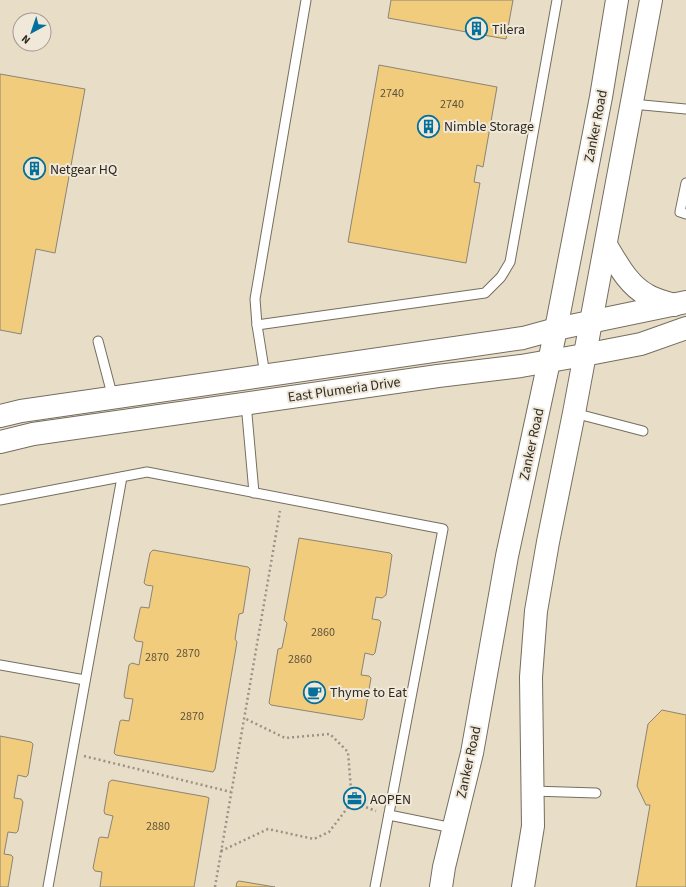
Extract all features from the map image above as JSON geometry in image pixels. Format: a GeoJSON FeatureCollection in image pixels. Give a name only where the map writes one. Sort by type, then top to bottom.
{"type":"FeatureCollection","features":[{"type":"Feature","properties":{"kind":"main road","name":"Zanker Road"},"geometry":{"type":"LineString","coordinates":[[441,887],[444,867],[472,753],[507,556],[556,329],[601,98],[617,0]]}},
{"type":"Feature","properties":{"kind":"main road"},"geometry":{"type":"LineString","coordinates":[[523,887],[533,826],[531,677],[536,611],[652,0]]}},
{"type":"Feature","properties":{"kind":"main road"},"geometry":{"type":"LineString","coordinates":[[606,245],[625,274],[639,289],[654,299],[680,303]]}},
{"type":"Feature","properties":{"kind":"main road","name":"East Plumeria Drive"},"geometry":{"type":"LineString","coordinates":[[0,416],[21,411],[523,338],[556,329],[680,303]]}},
{"type":"Feature","properties":{"kind":"main road","name":"East Plumeria Drive"},"geometry":{"type":"LineString","coordinates":[[0,442],[33,434],[584,356],[641,344],[686,328]]}},
{"type":"Feature","properties":{"kind":"main road"},"geometry":{"type":"LineString","coordinates":[[243,379],[246,403]]}},
{"type":"Feature","properties":{"kind":"lane"},"geometry":{"type":"LineString","coordinates":[[265,375],[257,325],[255,299],[306,0]]}},
{"type":"Feature","properties":{"kind":"lane"},"geometry":{"type":"LineString","coordinates":[[257,325],[485,292],[501,277],[510,262],[557,0]]}},
{"type":"Feature","properties":{"kind":"lane"},"geometry":{"type":"LineString","coordinates":[[632,104],[686,109]]}},
{"type":"Feature","properties":{"kind":"lane"},"geometry":{"type":"LineString","coordinates":[[686,183],[680,212],[686,214]]}},
{"type":"Feature","properties":{"kind":"lane"},"geometry":{"type":"LineString","coordinates":[[98,341],[113,398]]}},
{"type":"Feature","properties":{"kind":"lane"},"geometry":{"type":"LineString","coordinates":[[246,403],[254,493]]}},
{"type":"Feature","properties":{"kind":"lane"},"geometry":{"type":"LineString","coordinates":[[574,413],[643,431]]}},
{"type":"Feature","properties":{"kind":"lane"},"geometry":{"type":"LineString","coordinates":[[0,500],[147,472],[443,529],[375,887]]}},
{"type":"Feature","properties":{"kind":"lane"},"geometry":{"type":"LineString","coordinates":[[48,887],[122,477]]}},
{"type":"Feature","properties":{"kind":"lane"},"geometry":{"type":"LineString","coordinates":[[0,665],[85,680]]}},
{"type":"Feature","properties":{"kind":"lane"},"geometry":{"type":"LineString","coordinates":[[532,791],[596,793]]}},
{"type":"Feature","properties":{"kind":"lane"},"geometry":{"type":"LineString","coordinates":[[388,815],[454,828]]}},
{"type":"Feature","properties":{"kind":"path"},"geometry":{"type":"LineString","coordinates":[[214,887],[282,498]]}},
{"type":"Feature","properties":{"kind":"path"},"geometry":{"type":"LineString","coordinates":[[221,851],[268,829],[314,839],[329,832],[352,802],[348,752],[330,734],[285,738],[244,718]]}},
{"type":"Feature","properties":{"kind":"path"},"geometry":{"type":"LineString","coordinates":[[72,753],[231,792]]}},
{"type":"Feature","properties":{"kind":"path"},"geometry":{"type":"LineString","coordinates":[[352,802],[388,815]]}},
{"type":"Feature","properties":{"kind":"shaded area"},"geometry":{"type":"Polygon","coordinates":[[[0,0],[686,0],[686,887],[0,887],[0,0]]]}},
{"type":"Feature","properties":{"kind":"building","name":"Tilera"},"geometry":{"type":"Polygon","coordinates":[[[391,0],[513,0],[506,39],[388,18],[391,0]]]}},
{"type":"Feature","properties":{"kind":"building","name":"Nimble Storage"},"geometry":{"type":"Polygon","coordinates":[[[379,65],[497,87],[483,167],[477,165],[474,182],[480,183],[466,263],[348,242],[379,65]]]}},
{"type":"Feature","properties":{"kind":"building","name":"Netgear HQ"},"geometry":{"type":"Polygon","coordinates":[[[0,74],[85,89],[55,253],[36,249],[21,334],[0,330],[0,74]]]}},
{"type":"Feature","properties":{"kind":"building"},"geometry":{"type":"Polygon","coordinates":[[[299,538],[390,553],[392,555],[386,595],[382,598],[376,597],[372,619],[379,620],[381,622],[375,653],[373,655],[365,653],[361,675],[369,676],[371,678],[364,718],[362,720],[271,705],[269,703],[278,649],[282,648],[287,623],[284,620],[299,538]]]}},
{"type":"Feature","properties":{"kind":"building"},"geometry":{"type":"Polygon","coordinates":[[[153,550],[248,567],[250,569],[243,613],[239,614],[235,639],[237,642],[215,769],[213,772],[116,755],[114,753],[120,721],[129,721],[133,699],[125,698],[124,696],[129,665],[132,663],[139,665],[143,642],[136,641],[134,638],[141,607],[149,608],[153,586],[146,585],[144,583],[150,553],[153,550]]]}},
{"type":"Feature","properties":{"kind":"building"},"geometry":{"type":"Polygon","coordinates":[[[662,710],[686,715],[686,887],[636,887],[650,805],[646,805],[637,786],[648,724],[662,710]]]}},
{"type":"Feature","properties":{"kind":"building"},"geometry":{"type":"Polygon","coordinates":[[[0,736],[31,742],[33,744],[28,775],[26,777],[18,775],[14,798],[21,799],[23,802],[18,831],[16,833],[8,832],[4,854],[11,855],[13,857],[8,887],[0,887],[0,736]]]}},
{"type":"Feature","properties":{"kind":"building"},"geometry":{"type":"Polygon","coordinates":[[[112,780],[209,798],[194,887],[100,887],[102,872],[95,871],[93,868],[99,838],[108,838],[113,816],[105,814],[104,811],[109,782],[112,780]]]}},
{"type":"Feature","properties":{"kind":"building"},"geometry":{"type":"Polygon","coordinates":[[[239,881],[275,887],[236,887],[237,882],[239,881]]]}},
{"type":"Feature","properties":{"kind":"place","name":"Tilera"},"geometry":{"type":"Point","coordinates":[477,29]}},
{"type":"Feature","properties":{"kind":"place","name":"Nimble Storage"},"geometry":{"type":"Point","coordinates":[429,126]}},
{"type":"Feature","properties":{"kind":"place","name":"Netgear HQ"},"geometry":{"type":"Point","coordinates":[35,169]}},
{"type":"Feature","properties":{"kind":"place","name":"Thyme to Eat"},"geometry":{"type":"Point","coordinates":[314,692]}},
{"type":"Feature","properties":{"kind":"place","name":"AOPEN"},"geometry":{"type":"Point","coordinates":[355,799]}}]}
